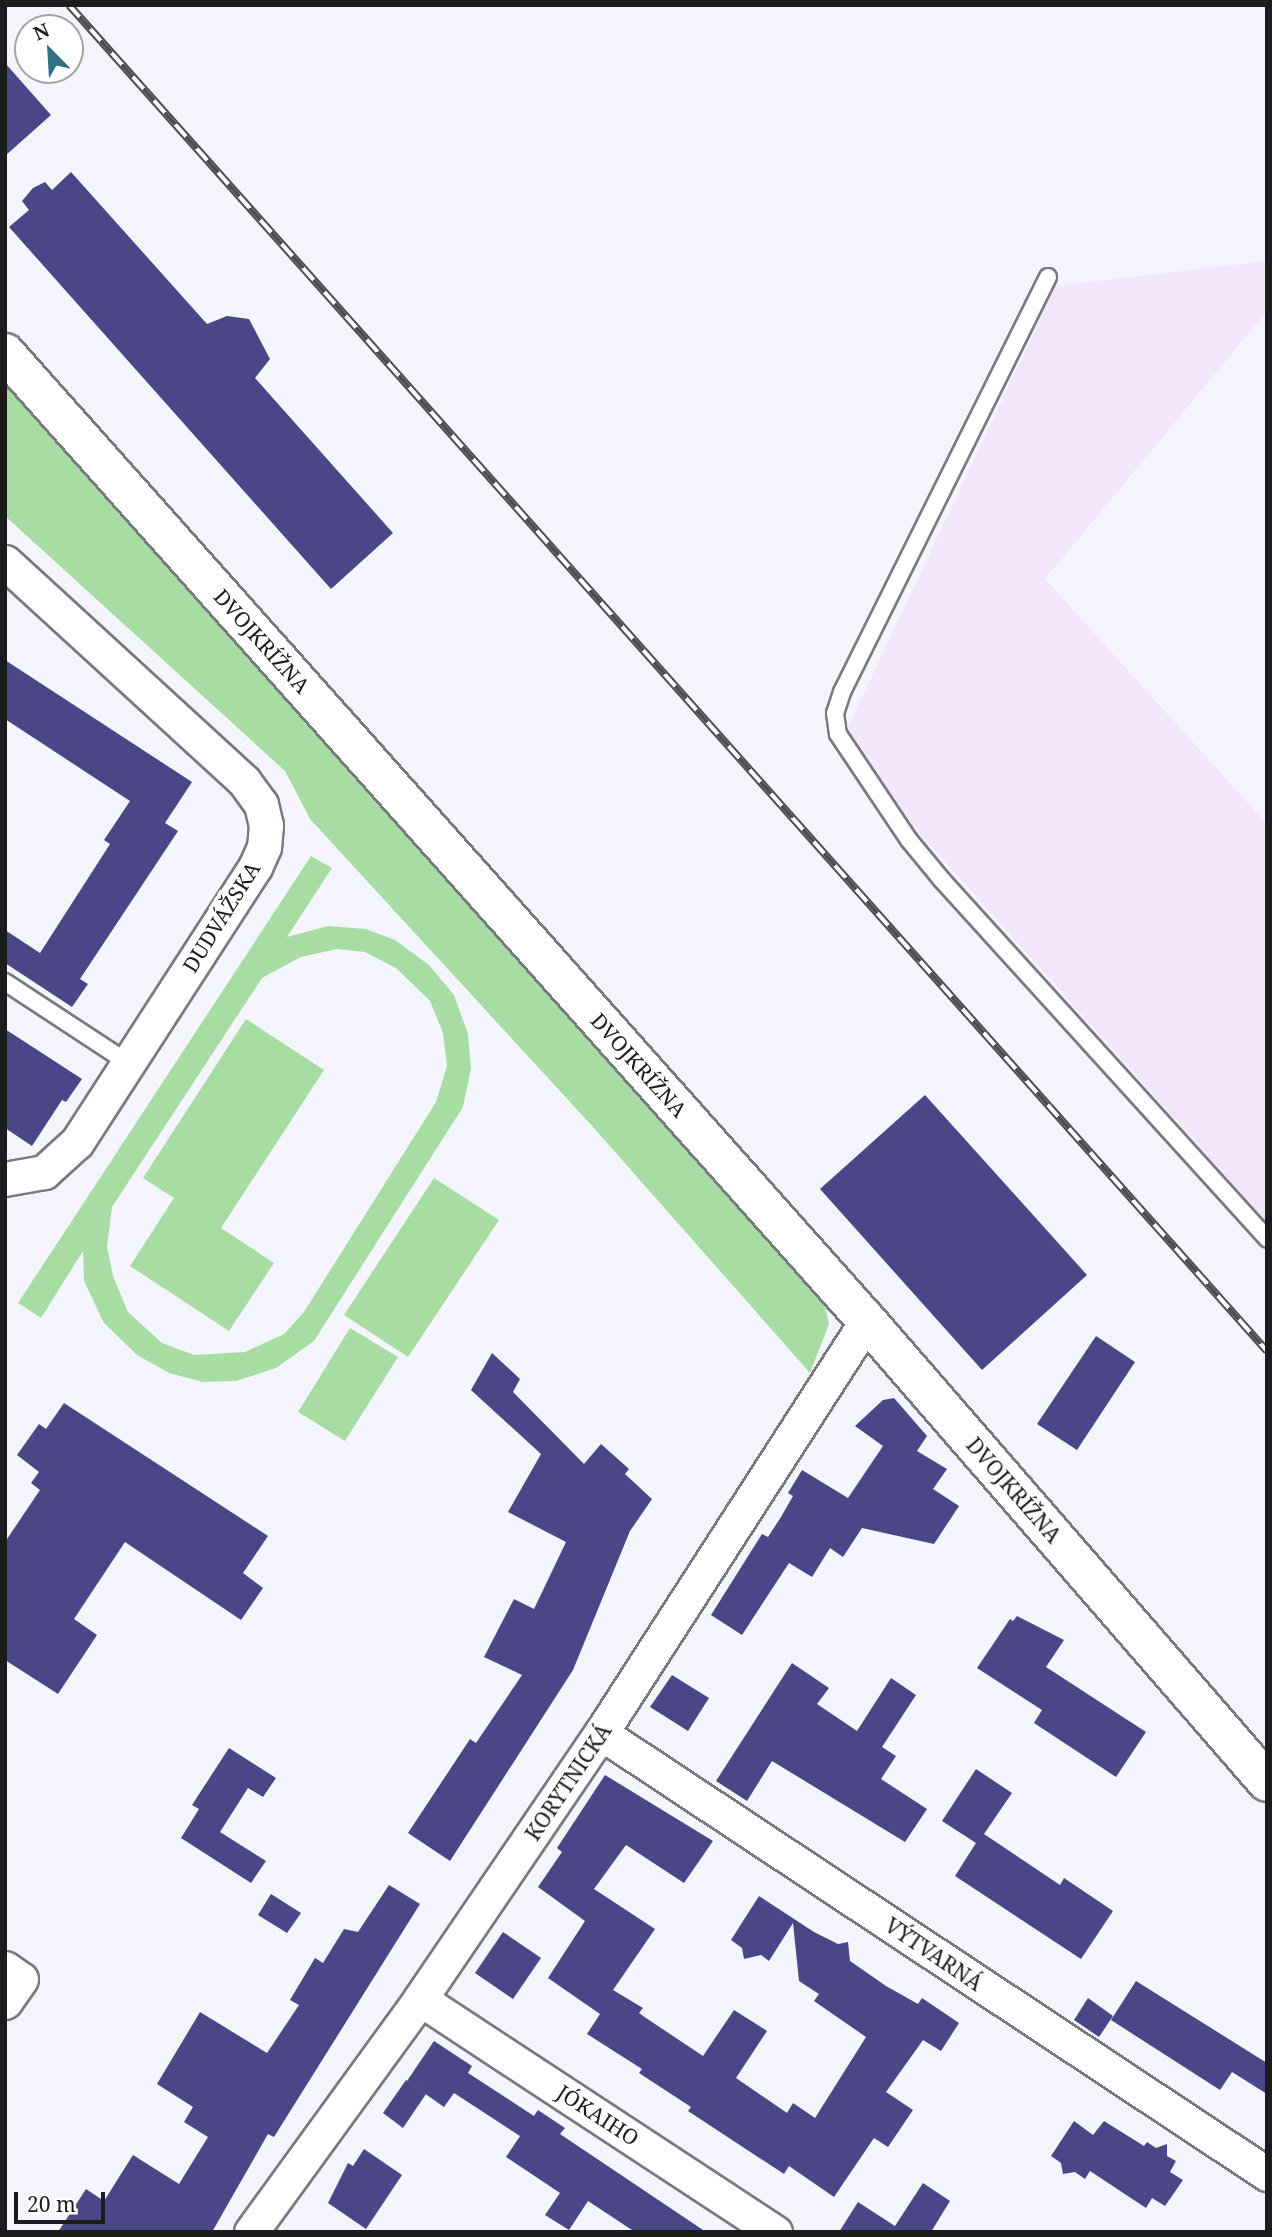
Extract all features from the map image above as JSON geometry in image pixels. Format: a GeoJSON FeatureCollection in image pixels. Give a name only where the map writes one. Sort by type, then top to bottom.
{"type":"FeatureCollection","features":[{"type":"Feature","properties":{"kind":"street","name":"DVOJKRÍŽNA"},"geometry":{"type":"LineString","coordinates":[[5,353],[867,1321],[1267,1782]]}},
{"type":"Feature","properties":{"kind":"street","name":"DUDVÁŽSKA"},"geometry":{"type":"LineString","coordinates":[[5,562],[244,781],[261,804],[266,825],[264,847],[255,867],[62,1160],[26,1179],[5,1179]]}},
{"type":"Feature","properties":{"kind":"street","name":"KORYTNICKÁ"},"geometry":{"type":"LineString","coordinates":[[251,2232],[420,1999],[601,1733],[867,1321]]}},
{"type":"Feature","properties":{"kind":"street","name":"VÝTVARNÁ"},"geometry":{"type":"LineString","coordinates":[[601,1733],[1267,2174]]}},
{"type":"Feature","properties":{"kind":"street"},"geometry":{"type":"LineString","coordinates":[[5,1968],[21,1979],[5,2002]]}},
{"type":"Feature","properties":{"kind":"street","name":"JÓKAIHO"},"geometry":{"type":"LineString","coordinates":[[420,1999],[775,2232]]}},
{"type":"Feature","properties":{"kind":"lane"},"geometry":{"type":"LineString","coordinates":[[1048,277],[842,692],[835,713],[838,734],[909,840],[942,880],[1267,1238]]}},
{"type":"Feature","properties":{"kind":"lane"},"geometry":{"type":"LineString","coordinates":[[5,982],[127,1062]]}},
{"type":"Feature","properties":{"kind":"shaded area"},"geometry":{"type":"Polygon","coordinates":[[[1267,261],[1267,311],[1045,579],[1267,824],[1267,1222],[840,744],[1056,286],[1267,261]]]}},
{"type":"Feature","properties":{"kind":"green space"},"geometry":{"type":"Polygon","coordinates":[[[5,381],[806,1279],[824,1302],[829,1324],[810,1373],[593,1127],[310,819],[285,771],[5,516],[5,381]]]}},
{"type":"Feature","properties":{"kind":"green space"},"geometry":{"type":"Polygon","coordinates":[[[311,856],[332,868],[287,937],[328,926],[366,929],[395,940],[429,965],[454,995],[468,1034],[471,1069],[463,1107],[314,1341],[276,1368],[236,1381],[203,1382],[169,1373],[137,1355],[104,1323],[84,1281],[83,1251],[41,1318],[18,1303],[311,856]],[[337,949],[301,957],[262,978],[112,1207],[107,1247],[113,1276],[128,1312],[162,1343],[194,1355],[245,1352],[284,1334],[304,1312],[436,1102],[447,1066],[443,1033],[430,1001],[396,968],[365,952],[337,949]]]}},
{"type":"Feature","properties":{"kind":"green space"},"geometry":{"type":"Polygon","coordinates":[[[246,1019],[324,1070],[221,1228],[274,1263],[229,1331],[130,1266],[174,1198],[143,1178],[246,1019]]]}},
{"type":"Feature","properties":{"kind":"green space"},"geometry":{"type":"Polygon","coordinates":[[[434,1178],[499,1220],[408,1357],[344,1315],[434,1178]]]}},
{"type":"Feature","properties":{"kind":"green space"},"geometry":{"type":"Polygon","coordinates":[[[350,1328],[398,1357],[345,1441],[298,1412],[350,1328]]]}},
{"type":"Feature","properties":{"kind":"building"},"geometry":{"type":"Polygon","coordinates":[[[5,63],[14,73],[14,84],[24,84],[51,115],[5,156],[5,63]]]}},
{"type":"Feature","properties":{"kind":"building"},"geometry":{"type":"Polygon","coordinates":[[[71,172],[207,324],[227,316],[249,319],[270,359],[255,378],[393,533],[331,589],[9,227],[29,210],[22,201],[33,188],[45,182],[52,190],[71,172]]]}},
{"type":"Feature","properties":{"kind":"building"},"geometry":{"type":"Polygon","coordinates":[[[5,660],[192,782],[165,823],[178,831],[80,979],[88,984],[72,1007],[5,963],[5,930],[40,953],[110,844],[104,840],[130,801],[5,719],[5,660]]]}},
{"type":"Feature","properties":{"kind":"building"},"geometry":{"type":"Polygon","coordinates":[[[5,1029],[82,1079],[66,1102],[62,1100],[32,1146],[5,1128],[5,1029]]]}},
{"type":"Feature","properties":{"kind":"building"},"geometry":{"type":"Polygon","coordinates":[[[925,1095],[1087,1275],[982,1370],[820,1189],[925,1095]]]}},
{"type":"Feature","properties":{"kind":"building"},"geometry":{"type":"Polygon","coordinates":[[[1096,1336],[1135,1362],[1077,1450],[1037,1424],[1096,1336]]]}},
{"type":"Feature","properties":{"kind":"building"},"geometry":{"type":"Polygon","coordinates":[[[492,1353],[520,1379],[513,1392],[584,1464],[601,1444],[629,1469],[625,1474],[652,1499],[630,1531],[573,1670],[450,1861],[408,1833],[470,1739],[476,1743],[522,1675],[484,1657],[514,1599],[534,1609],[566,1542],[508,1512],[541,1454],[471,1390],[492,1353]]]}},
{"type":"Feature","properties":{"kind":"building"},"geometry":{"type":"Polygon","coordinates":[[[894,1398],[927,1436],[917,1451],[947,1469],[933,1489],[959,1506],[934,1544],[862,1528],[843,1557],[830,1548],[812,1577],[789,1563],[742,1635],[711,1615],[762,1534],[768,1537],[781,1517],[793,1496],[788,1493],[802,1470],[848,1498],[883,1446],[855,1426],[883,1400],[894,1398]]]}},
{"type":"Feature","properties":{"kind":"building"},"geometry":{"type":"Polygon","coordinates":[[[64,1403],[268,1536],[243,1573],[263,1588],[241,1620],[125,1542],[74,1619],[97,1635],[58,1694],[5,1660],[5,1542],[40,1490],[31,1483],[39,1472],[17,1455],[39,1424],[46,1429],[64,1403]]]}},
{"type":"Feature","properties":{"kind":"building"},"geometry":{"type":"Polygon","coordinates":[[[1017,1616],[1064,1640],[1046,1667],[1146,1732],[1116,1777],[1034,1723],[1042,1710],[977,1668],[1010,1619],[1013,1621],[1017,1616]]]}},
{"type":"Feature","properties":{"kind":"building"},"geometry":{"type":"Polygon","coordinates":[[[792,1663],[829,1688],[817,1704],[857,1731],[891,1678],[916,1695],[882,1747],[896,1756],[881,1779],[927,1809],[905,1842],[772,1761],[747,1801],[716,1781],[792,1663]]]}},
{"type":"Feature","properties":{"kind":"building"},"geometry":{"type":"Polygon","coordinates":[[[672,1675],[709,1698],[688,1731],[650,1707],[672,1675]]]}},
{"type":"Feature","properties":{"kind":"building"},"geometry":{"type":"Polygon","coordinates":[[[229,1748],[276,1778],[263,1797],[248,1788],[220,1832],[266,1861],[251,1883],[181,1838],[199,1809],[192,1805],[229,1748]]]}},
{"type":"Feature","properties":{"kind":"building"},"geometry":{"type":"Polygon","coordinates":[[[976,1769],[1012,1793],[984,1834],[1060,1885],[1064,1878],[1113,1911],[1081,1959],[955,1876],[976,1843],[942,1821],[976,1769]]]}},
{"type":"Feature","properties":{"kind":"building"},"geometry":{"type":"Polygon","coordinates":[[[605,1775],[713,1841],[684,1883],[626,1845],[594,1889],[655,1929],[613,1990],[643,2008],[639,2013],[646,2018],[703,2056],[734,2010],[767,2031],[736,2078],[787,2113],[793,2103],[815,2118],[866,2037],[814,2001],[819,1994],[799,1981],[793,1923],[769,1961],[761,1955],[744,1959],[742,1948],[731,1940],[759,1896],[814,1932],[838,1944],[848,1942],[850,1961],[886,1986],[918,2004],[922,1998],[959,2023],[941,2051],[923,2040],[886,2092],[913,2110],[888,2147],[874,2138],[834,2197],[789,2166],[784,2174],[688,2111],[691,2107],[639,2073],[642,2069],[587,2034],[600,2014],[548,1978],[585,1921],[538,1887],[562,1852],[557,1848],[605,1775]]]}},
{"type":"Feature","properties":{"kind":"building"},"geometry":{"type":"Polygon","coordinates":[[[389,1885],[420,1904],[274,2137],[268,2134],[212,2232],[58,2232],[86,2189],[104,2201],[133,2155],[179,2184],[208,2137],[184,2122],[193,2107],[157,2084],[200,2012],[267,2053],[299,2005],[290,2000],[315,1958],[323,1963],[344,1929],[358,1932],[389,1885]]]}},
{"type":"Feature","properties":{"kind":"building"},"geometry":{"type":"Polygon","coordinates":[[[271,1894],[301,1913],[287,1933],[258,1915],[271,1894]]]}},
{"type":"Feature","properties":{"kind":"building"},"geometry":{"type":"Polygon","coordinates":[[[503,1932],[541,1958],[513,1999],[475,1973],[503,1932]]]}},
{"type":"Feature","properties":{"kind":"building"},"geometry":{"type":"Polygon","coordinates":[[[1136,1981],[1267,2063],[1267,2094],[1232,2072],[1220,2090],[1111,2020],[1136,1981]]]}},
{"type":"Feature","properties":{"kind":"building"},"geometry":{"type":"Polygon","coordinates":[[[1088,1998],[1113,2016],[1099,2037],[1074,2020],[1088,1998]]]}},
{"type":"Feature","properties":{"kind":"building"},"geometry":{"type":"Polygon","coordinates":[[[434,2041],[472,2066],[468,2073],[534,2116],[538,2110],[565,2128],[560,2134],[706,2232],[635,2232],[588,2201],[569,2230],[545,2215],[560,2193],[506,2157],[520,2136],[454,2093],[444,2107],[407,2081],[434,2041]]]}},
{"type":"Feature","properties":{"kind":"building"},"geometry":{"type":"Polygon","coordinates":[[[406,2080],[426,2094],[403,2128],[383,2113],[406,2080]]]}},
{"type":"Feature","properties":{"kind":"building"},"geometry":{"type":"Polygon","coordinates":[[[1074,2121],[1093,2135],[1104,2121],[1144,2146],[1147,2142],[1156,2148],[1167,2144],[1167,2156],[1176,2161],[1170,2172],[1183,2180],[1165,2206],[1152,2198],[1146,2208],[1090,2171],[1085,2179],[1075,2172],[1063,2174],[1061,2163],[1051,2156],[1074,2121]]]}},
{"type":"Feature","properties":{"kind":"building"},"geometry":{"type":"Polygon","coordinates":[[[364,2149],[402,2175],[366,2229],[328,2203],[348,2163],[353,2166],[364,2149]]]}},
{"type":"Feature","properties":{"kind":"building"},"geometry":{"type":"Polygon","coordinates":[[[923,2183],[950,2201],[931,2232],[839,2232],[858,2202],[895,2226],[923,2183]]]}},
{"type":"Feature","properties":{"kind":"railway"},"geometry":{"type":"LineString","coordinates":[[69,5],[1267,1351]]}}]}
